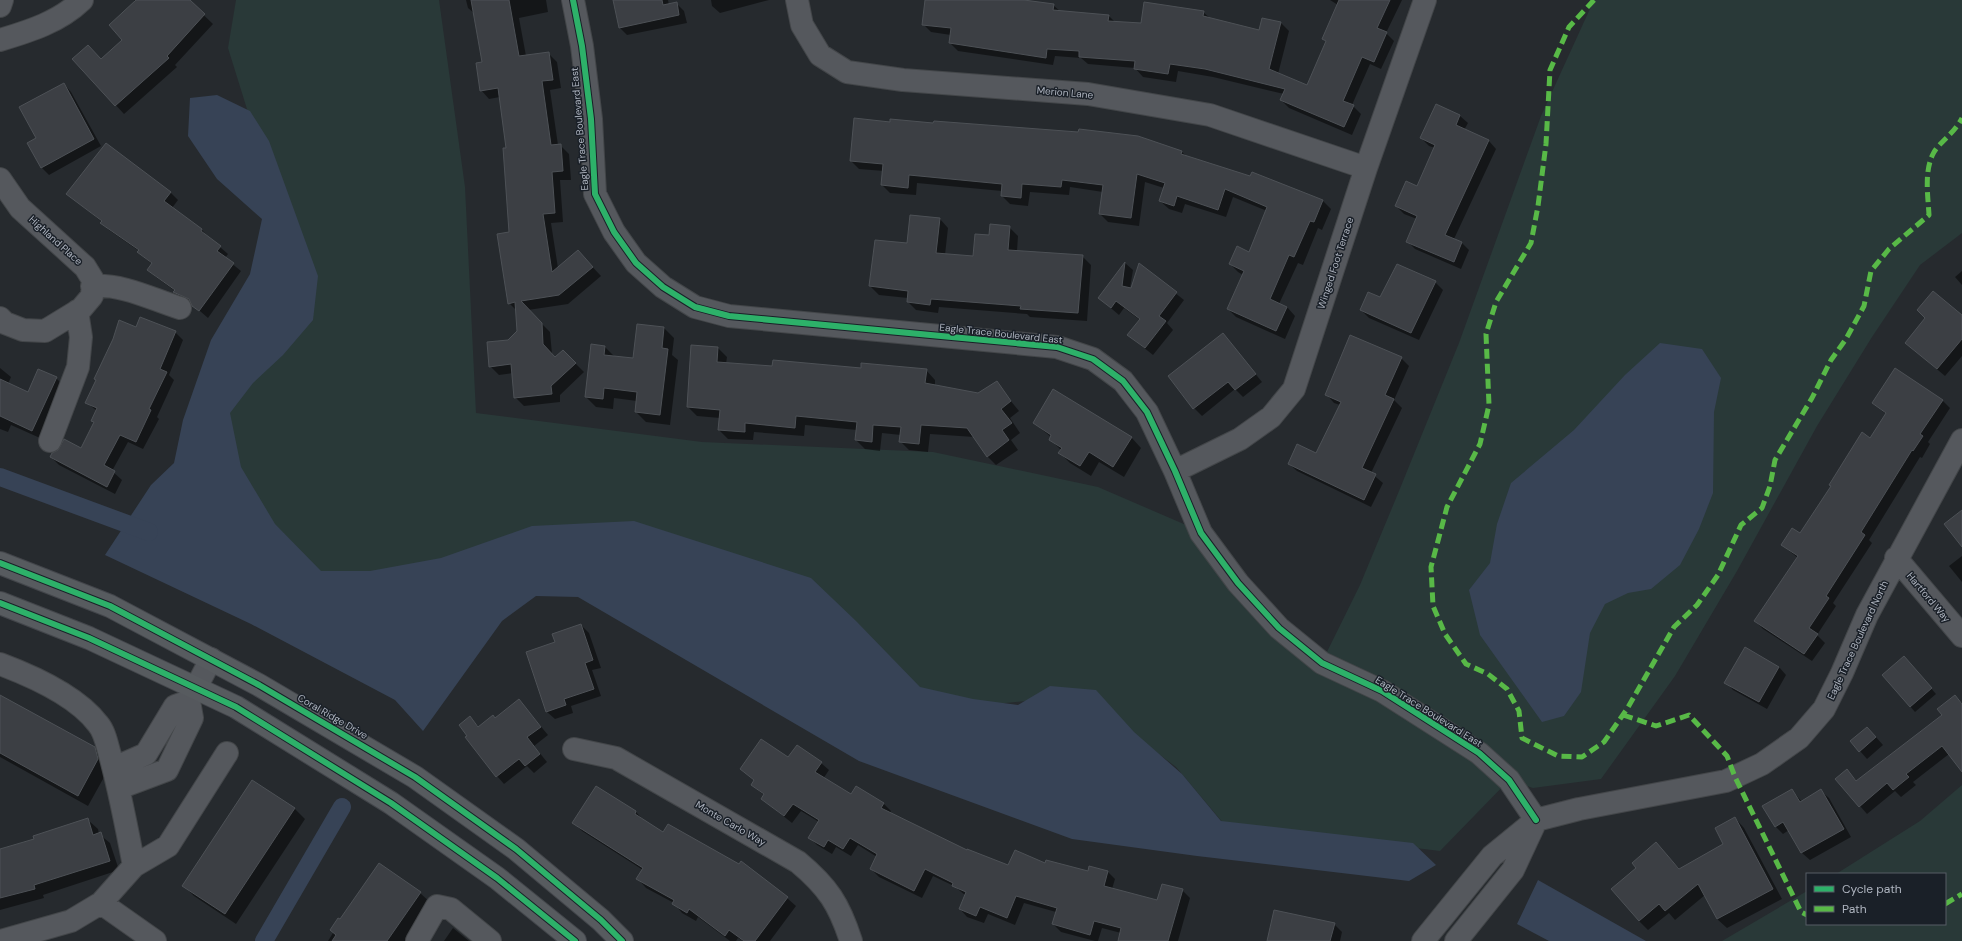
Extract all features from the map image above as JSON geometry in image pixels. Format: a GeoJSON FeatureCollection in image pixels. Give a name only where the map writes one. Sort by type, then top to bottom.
{"type":"FeatureCollection","features":[{"type":"Feature","properties":{"kind":"main road","name":"Coral Ridge Drive"},"geometry":{"type":"LineString","coordinates":[[0,563],[110,606],[259,685],[415,777],[516,849],[601,920],[622,941]]}},
{"type":"Feature","properties":{"kind":"main road"},"geometry":{"type":"LineString","coordinates":[[0,603],[89,638],[193,695],[236,707],[391,803],[497,878],[575,941]]}},
{"type":"Feature","properties":{"kind":"street"},"geometry":{"type":"LineString","coordinates":[[0,6],[2,0]]}},
{"type":"Feature","properties":{"kind":"street"},"geometry":{"type":"LineString","coordinates":[[0,40],[34,30],[69,12],[82,0]]}},
{"type":"Feature","properties":{"kind":"street","name":"Eagle Trace Boulevard East"},"geometry":{"type":"LineString","coordinates":[[573,0],[582,46],[591,120],[595,194],[614,232],[636,264],[663,287],[695,307],[729,316],[1058,347],[1093,359],[1123,381],[1147,412],[1175,471],[1201,533],[1238,583],[1279,628],[1322,663],[1382,691],[1479,753],[1509,780],[1536,820]]}},
{"type":"Feature","properties":{"kind":"street","name":"Merion Lane"},"geometry":{"type":"LineString","coordinates":[[797,0],[802,25],[820,55],[847,72],[903,80],[1088,94],[1210,115],[1366,168]]}},
{"type":"Feature","properties":{"kind":"street","name":"Winged Foot Terrace"},"geometry":{"type":"LineString","coordinates":[[1175,471],[1240,439],[1271,417],[1294,389],[1366,168],[1425,0]]}},
{"type":"Feature","properties":{"kind":"street","name":"Highland Place"},"geometry":{"type":"LineString","coordinates":[[0,179],[20,208],[85,267],[92,280],[92,286]]}},
{"type":"Feature","properties":{"kind":"street"},"geometry":{"type":"LineString","coordinates":[[0,318],[5,323],[24,330],[45,331],[77,311],[92,296],[92,286],[106,285],[129,289],[154,300],[180,308]]}},
{"type":"Feature","properties":{"kind":"street"},"geometry":{"type":"LineString","coordinates":[[50,441],[78,368],[81,337],[77,311]]}},
{"type":"Feature","properties":{"kind":"street","name":"Eagle Trace Boulevard North"},"geometry":{"type":"LineString","coordinates":[[1423,941],[1492,856],[1536,820],[1579,808],[1726,781],[1762,764],[1799,738],[1824,709],[1842,673],[1867,615],[1896,558],[1962,440]]}},
{"type":"Feature","properties":{"kind":"street","name":"Hartford Way"},"geometry":{"type":"LineString","coordinates":[[1896,558],[1962,636]]}},
{"type":"Feature","properties":{"kind":"street"},"geometry":{"type":"LineString","coordinates":[[116,778],[146,754],[175,706],[193,695],[211,659]]}},
{"type":"Feature","properties":{"kind":"street"},"geometry":{"type":"LineString","coordinates":[[0,664],[25,673],[79,705],[99,725],[116,778],[134,866]]}},
{"type":"Feature","properties":{"kind":"street","name":"Monte Carlo Way"},"geometry":{"type":"LineString","coordinates":[[574,749],[616,758],[798,862],[819,879],[833,898],[845,922],[851,941]]}},
{"type":"Feature","properties":{"kind":"street"},"geometry":{"type":"LineString","coordinates":[[1,941],[71,921],[101,903],[134,866],[168,846],[226,753]]}},
{"type":"Feature","properties":{"kind":"street"},"geometry":{"type":"LineString","coordinates":[[1456,941],[1513,870],[1536,820]]}},
{"type":"Feature","properties":{"kind":"street"},"geometry":{"type":"LineString","coordinates":[[101,903],[155,941]]}},
{"type":"Feature","properties":{"kind":"street"},"geometry":{"type":"LineString","coordinates":[[417,941],[437,906],[451,908],[490,941]]}},
{"type":"Feature","properties":{"kind":"shaded area"},"geometry":{"type":"Polygon","coordinates":[[[236,0],[439,0],[465,187],[476,413],[702,442],[933,452],[1098,487],[1193,528],[1322,662],[1360,585],[1399,491],[1459,343],[1541,116],[1594,0],[1962,0],[1962,233],[1920,265],[1872,337],[1817,426],[1737,571],[1675,676],[1601,779],[1533,788],[1509,780],[1440,851],[1224,824],[1176,767],[1127,730],[1096,694],[895,714],[518,543],[302,630],[211,459],[279,212],[228,48],[236,0]]]}},
{"type":"Feature","properties":{"kind":"shaded area"},"geometry":{"type":"Polygon","coordinates":[[[1962,785],[1962,941],[1722,941],[1806,892],[1806,925],[1946,925],[1946,873],[1838,873],[1920,821],[1962,785]]]}},
{"type":"Feature","properties":{"kind":"water"},"geometry":{"type":"Polygon","coordinates":[[[217,95],[250,111],[269,141],[318,276],[313,320],[283,355],[253,383],[230,413],[241,467],[275,524],[321,571],[370,571],[441,558],[532,526],[634,521],[811,578],[856,621],[920,687],[973,699],[1018,705],[1050,686],[1096,690],[1134,732],[1182,774],[1221,821],[1413,843],[1436,865],[1409,881],[1197,856],[1072,839],[859,761],[578,597],[536,596],[502,621],[423,731],[395,700],[251,624],[105,555],[151,485],[174,463],[183,420],[211,340],[250,274],[262,219],[217,179],[188,136],[190,98],[217,95]]]}},
{"type":"Feature","properties":{"kind":"water"},"geometry":{"type":"Polygon","coordinates":[[[1660,343],[1702,349],[1721,378],[1714,412],[1713,493],[1699,529],[1680,565],[1651,589],[1628,593],[1605,604],[1590,633],[1581,692],[1564,716],[1542,722],[1480,635],[1469,590],[1490,563],[1497,524],[1511,483],[1574,430],[1625,375],[1660,343]]]}},
{"type":"Feature","properties":{"kind":"water"},"geometry":{"type":"Polygon","coordinates":[[[1538,880],[1646,941],[1549,941],[1517,924],[1538,880]]]}},
{"type":"Feature","properties":{"kind":"building"},"geometry":{"type":"Polygon","coordinates":[[[136,0],[190,0],[205,14],[167,56],[169,58],[115,106],[72,59],[88,45],[101,59],[122,40],[109,25],[136,0]]]}},
{"type":"Feature","properties":{"kind":"building"},"geometry":{"type":"Polygon","coordinates":[[[471,0],[509,0],[519,56],[549,52],[553,80],[542,81],[551,145],[561,144],[563,171],[552,172],[555,213],[543,214],[552,272],[578,250],[593,267],[559,295],[521,301],[542,323],[543,344],[555,357],[563,350],[576,363],[551,386],[552,394],[514,398],[511,364],[489,367],[487,342],[508,340],[517,331],[515,302],[508,304],[497,234],[509,232],[503,148],[506,148],[498,88],[480,91],[476,63],[482,62],[471,0]]]}},
{"type":"Feature","properties":{"kind":"building"},"geometry":{"type":"Polygon","coordinates":[[[613,0],[662,0],[663,5],[677,2],[679,15],[619,28],[613,0]]]}},
{"type":"Feature","properties":{"kind":"building"},"geometry":{"type":"Polygon","coordinates":[[[925,0],[1024,0],[1054,4],[1053,10],[1109,15],[1108,21],[1141,23],[1144,2],[1204,11],[1203,16],[1259,30],[1262,18],[1281,22],[1269,69],[1307,85],[1326,41],[1322,39],[1339,0],[1390,0],[1377,28],[1387,32],[1374,62],[1362,57],[1343,101],[1354,105],[1344,127],[1280,100],[1285,89],[1205,69],[1170,64],[1168,74],[1134,69],[1135,61],[1079,57],[1079,51],[1047,49],[1046,58],[949,43],[951,28],[922,25],[925,0]]]}},
{"type":"Feature","properties":{"kind":"building"},"geometry":{"type":"Polygon","coordinates":[[[64,83],[94,139],[41,168],[27,143],[36,138],[19,107],[64,83]]]}},
{"type":"Feature","properties":{"kind":"building"},"geometry":{"type":"Polygon","coordinates":[[[1436,104],[1460,115],[1456,125],[1489,140],[1445,235],[1462,242],[1454,262],[1406,242],[1417,216],[1395,206],[1406,181],[1417,186],[1435,145],[1420,138],[1436,104]]]}},
{"type":"Feature","properties":{"kind":"building"},"geometry":{"type":"Polygon","coordinates":[[[854,118],[890,122],[890,119],[933,123],[934,121],[1078,132],[1079,129],[1138,136],[1182,151],[1181,154],[1250,176],[1252,172],[1323,200],[1314,222],[1310,221],[1294,257],[1289,255],[1270,299],[1287,307],[1276,331],[1227,309],[1244,271],[1229,264],[1237,246],[1249,252],[1267,207],[1225,189],[1218,210],[1177,196],[1174,206],[1159,201],[1165,183],[1137,174],[1131,218],[1099,214],[1103,185],[1062,180],[1061,187],[1022,184],[1021,198],[1001,196],[1002,184],[909,175],[908,188],[881,185],[883,164],[850,161],[854,118]]]}},
{"type":"Feature","properties":{"kind":"building"},"geometry":{"type":"Polygon","coordinates":[[[106,143],[171,192],[164,201],[202,229],[201,231],[221,246],[217,251],[234,263],[199,311],[192,306],[189,299],[173,292],[175,290],[147,270],[152,263],[137,252],[139,250],[100,223],[102,221],[66,194],[106,143]]]}},
{"type":"Feature","properties":{"kind":"building"},"geometry":{"type":"Polygon","coordinates":[[[910,215],[940,218],[936,253],[973,256],[975,234],[989,235],[990,224],[1010,226],[1008,250],[1083,255],[1078,313],[1020,309],[1021,306],[931,299],[930,305],[907,302],[908,291],[869,286],[875,240],[907,243],[910,215]]]}},
{"type":"Feature","properties":{"kind":"building"},"geometry":{"type":"Polygon","coordinates":[[[1125,262],[1122,286],[1131,288],[1139,263],[1177,292],[1159,316],[1166,321],[1145,348],[1127,335],[1140,319],[1116,301],[1111,308],[1098,298],[1125,262]]]}},
{"type":"Feature","properties":{"kind":"building"},"geometry":{"type":"Polygon","coordinates":[[[1397,264],[1436,281],[1411,333],[1360,310],[1368,292],[1380,297],[1397,264]]]}},
{"type":"Feature","properties":{"kind":"building"},"geometry":{"type":"Polygon","coordinates":[[[1933,291],[1962,315],[1962,339],[1937,369],[1905,343],[1925,318],[1917,310],[1933,291]]]}},
{"type":"Feature","properties":{"kind":"building"},"geometry":{"type":"Polygon","coordinates":[[[140,317],[176,331],[160,369],[167,372],[149,409],[151,410],[136,442],[120,435],[104,465],[115,471],[107,487],[50,457],[52,453],[58,450],[64,439],[81,448],[94,422],[91,421],[97,408],[85,403],[96,380],[94,379],[113,339],[119,320],[136,327],[140,317]]]}},
{"type":"Feature","properties":{"kind":"building"},"geometry":{"type":"Polygon","coordinates":[[[637,324],[664,327],[662,348],[668,349],[660,415],[635,412],[637,392],[604,388],[603,399],[585,397],[591,344],[605,346],[604,355],[633,358],[637,324]]]}},
{"type":"Feature","properties":{"kind":"building"},"geometry":{"type":"Polygon","coordinates":[[[1223,333],[1256,374],[1235,390],[1228,382],[1193,409],[1168,376],[1223,333]]]}},
{"type":"Feature","properties":{"kind":"building"},"geometry":{"type":"Polygon","coordinates":[[[1350,335],[1402,357],[1385,395],[1394,399],[1362,468],[1376,474],[1364,500],[1288,464],[1297,444],[1316,453],[1341,402],[1325,395],[1350,335]]]}},
{"type":"Feature","properties":{"kind":"building"},"geometry":{"type":"Polygon","coordinates":[[[691,345],[718,347],[717,362],[772,366],[773,360],[861,368],[861,363],[927,369],[925,383],[978,393],[997,381],[1011,401],[1001,409],[1012,423],[1002,430],[1009,440],[987,457],[967,428],[921,425],[919,444],[899,442],[901,427],[873,425],[872,442],[855,440],[857,422],[796,416],[795,428],[745,423],[745,432],[718,430],[720,410],[687,407],[691,345]]]}},
{"type":"Feature","properties":{"kind":"building"},"geometry":{"type":"Polygon","coordinates":[[[1895,368],[1943,400],[1920,434],[1923,436],[1913,451],[1912,450],[1861,532],[1865,535],[1826,596],[1829,598],[1809,628],[1818,634],[1804,654],[1754,621],[1798,556],[1781,545],[1792,528],[1800,533],[1831,486],[1829,485],[1862,432],[1870,438],[1886,413],[1872,403],[1895,368]]]}},
{"type":"Feature","properties":{"kind":"building"},"geometry":{"type":"Polygon","coordinates":[[[38,369],[57,377],[32,431],[0,416],[0,379],[28,392],[38,369]]]}},
{"type":"Feature","properties":{"kind":"building"},"geometry":{"type":"Polygon","coordinates":[[[1053,389],[1132,437],[1113,467],[1089,452],[1080,466],[1058,453],[1062,448],[1049,440],[1051,435],[1033,423],[1053,389]]]}},
{"type":"Feature","properties":{"kind":"building"},"geometry":{"type":"Polygon","coordinates":[[[1962,510],[1962,547],[1944,524],[1962,510]]]}},
{"type":"Feature","properties":{"kind":"building"},"geometry":{"type":"Polygon","coordinates":[[[581,624],[593,660],[585,663],[594,689],[564,699],[566,705],[546,712],[526,652],[555,642],[552,634],[581,624]]]}},
{"type":"Feature","properties":{"kind":"building"},"geometry":{"type":"Polygon","coordinates":[[[1745,647],[1779,667],[1759,702],[1724,683],[1745,647]]]}},
{"type":"Feature","properties":{"kind":"building"},"geometry":{"type":"Polygon","coordinates":[[[1904,656],[1932,688],[1910,707],[1882,675],[1904,656]]]}},
{"type":"Feature","properties":{"kind":"building"},"geometry":{"type":"Polygon","coordinates":[[[0,695],[95,747],[98,759],[78,796],[0,753],[0,695]]]}},
{"type":"Feature","properties":{"kind":"building"},"geometry":{"type":"Polygon","coordinates":[[[1955,695],[1962,704],[1962,772],[1942,746],[1906,774],[1909,777],[1893,790],[1887,783],[1859,807],[1835,779],[1847,769],[1856,781],[1942,715],[1937,709],[1955,695]]]}},
{"type":"Feature","properties":{"kind":"building"},"geometry":{"type":"Polygon","coordinates":[[[519,699],[541,727],[527,737],[540,754],[525,766],[519,759],[496,777],[465,737],[467,736],[459,725],[470,716],[478,727],[493,715],[495,718],[519,699]]]}},
{"type":"Feature","properties":{"kind":"building"},"geometry":{"type":"Polygon","coordinates":[[[1867,727],[1876,737],[1859,752],[1850,741],[1867,727]]]}},
{"type":"Feature","properties":{"kind":"building"},"geometry":{"type":"Polygon","coordinates":[[[761,739],[788,757],[797,745],[822,762],[815,772],[851,794],[856,786],[884,803],[881,808],[967,850],[1008,865],[1015,850],[1045,863],[1046,860],[1088,871],[1089,866],[1108,871],[1104,886],[1157,900],[1162,884],[1183,889],[1168,941],[1118,941],[1121,928],[1094,921],[1090,935],[1052,924],[1057,908],[1016,896],[1007,918],[980,907],[976,916],[959,909],[966,892],[952,886],[953,883],[925,869],[914,891],[870,869],[877,854],[850,838],[843,849],[828,840],[824,847],[808,838],[819,820],[793,804],[784,816],[761,799],[764,794],[751,785],[754,780],[740,769],[761,739]]]}},
{"type":"Feature","properties":{"kind":"building"},"geometry":{"type":"Polygon","coordinates":[[[252,780],[295,808],[225,914],[182,886],[252,780]]]}},
{"type":"Feature","properties":{"kind":"building"},"geometry":{"type":"Polygon","coordinates":[[[596,786],[636,811],[635,814],[663,832],[668,824],[739,864],[741,861],[788,897],[755,941],[744,941],[729,930],[725,936],[689,909],[687,913],[672,904],[674,900],[636,879],[643,868],[572,823],[596,786]]]}},
{"type":"Feature","properties":{"kind":"building"},"geometry":{"type":"Polygon","coordinates":[[[1792,789],[1800,802],[1821,789],[1844,829],[1801,853],[1783,822],[1775,827],[1762,806],[1792,789]]]}},
{"type":"Feature","properties":{"kind":"building"},"geometry":{"type":"Polygon","coordinates":[[[1735,817],[1773,889],[1717,919],[1698,884],[1665,911],[1659,904],[1639,921],[1611,889],[1636,868],[1632,863],[1656,842],[1679,869],[1723,844],[1715,828],[1735,817]]]}},
{"type":"Feature","properties":{"kind":"building"},"geometry":{"type":"Polygon","coordinates":[[[88,818],[93,835],[101,832],[110,861],[34,885],[35,889],[0,898],[0,849],[34,839],[33,836],[88,818]]]}},
{"type":"Feature","properties":{"kind":"building"},"geometry":{"type":"Polygon","coordinates":[[[379,863],[421,892],[387,941],[332,941],[336,935],[330,930],[338,918],[340,919],[379,863]]]}},
{"type":"Feature","properties":{"kind":"building"},"geometry":{"type":"Polygon","coordinates":[[[1274,910],[1335,923],[1330,941],[1267,941],[1274,910]]]}},
{"type":"Feature","properties":{"kind":"waterway"},"geometry":{"type":"LineString","coordinates":[[0,477],[149,532]]}},
{"type":"Feature","properties":{"kind":"waterway"},"geometry":{"type":"LineString","coordinates":[[264,941],[342,807]]}},
{"type":"Feature","properties":{"kind":"marked path"},"geometry":{"type":"LineString","coordinates":[[1594,0],[1569,27],[1550,70],[1546,144],[1538,206],[1531,243],[1496,302],[1486,334],[1489,405],[1480,444],[1447,507],[1431,567],[1433,606],[1445,634],[1466,664],[1488,674],[1507,689],[1519,711],[1522,738],[1558,756],[1582,757],[1604,742],[1627,709],[1674,627],[1697,605],[1718,575],[1741,525],[1762,508],[1770,486],[1775,460],[1812,398],[1831,360],[1846,339],[1864,306],[1871,271],[1889,249],[1929,215],[1927,184],[1930,161],[1933,154],[1955,129],[1962,118]]}},
{"type":"Feature","properties":{"kind":"marked path"},"geometry":{"type":"LineString","coordinates":[[1623,715],[1656,726],[1689,715],[1727,756],[1735,777],[1801,912],[1806,914]]}},
{"type":"Feature","properties":{"kind":"marked path"},"geometry":{"type":"LineString","coordinates":[[1946,903],[1962,894]]}},
{"type":"Feature","properties":{"kind":"cycle path"},"geometry":{"type":"LineString","coordinates":[[573,0],[582,46],[591,119],[595,194],[614,232],[636,263],[663,287],[695,307],[729,316],[1057,347],[1093,359],[1123,381],[1147,412],[1175,471],[1201,533],[1238,583],[1279,628],[1322,663],[1382,691],[1479,753],[1509,780],[1536,820]]}},
{"type":"Feature","properties":{"kind":"cycle path"},"geometry":{"type":"LineString","coordinates":[[0,563],[110,606],[259,685],[415,777],[516,849],[601,920],[622,941]]}},
{"type":"Feature","properties":{"kind":"cycle path"},"geometry":{"type":"LineString","coordinates":[[0,603],[89,638],[236,707],[391,803],[497,878],[575,941]]}}]}
